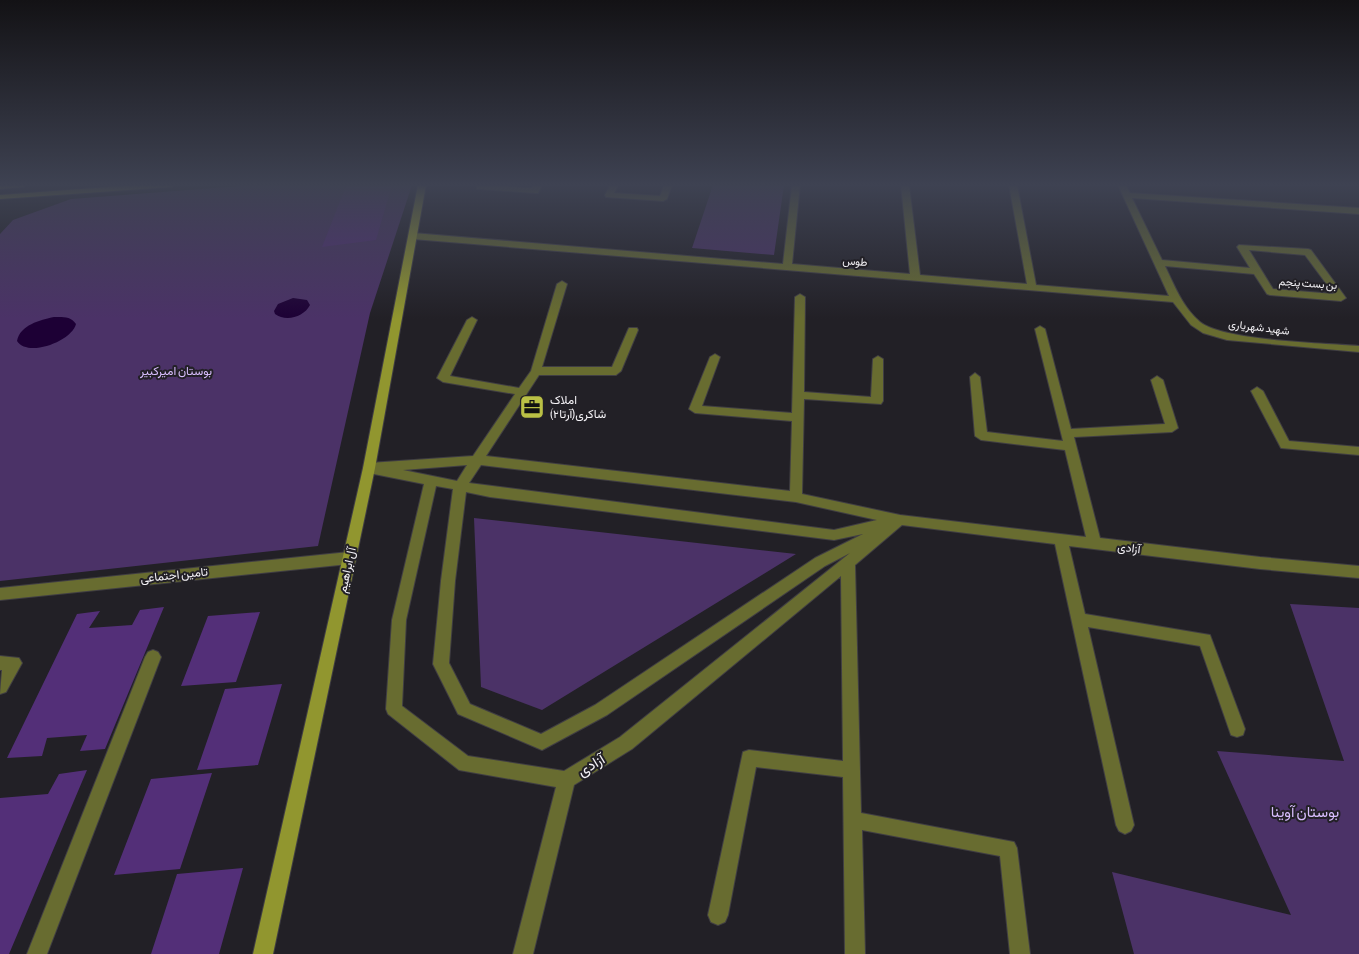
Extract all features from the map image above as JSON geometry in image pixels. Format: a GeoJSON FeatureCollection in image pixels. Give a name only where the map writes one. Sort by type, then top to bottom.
{"type":"FeatureCollection","features":[{"type":"Feature","properties":{"kind":"main road","name":"آل ابراهیم"},"geometry":{"type":"LineString","coordinates":[[263,954],[369,468],[413,230]]}},
{"type":"Feature","properties":{"kind":"street"},"geometry":{"type":"LineString","coordinates":[[787,267],[791,230]]}},
{"type":"Feature","properties":{"kind":"street"},"geometry":{"type":"LineString","coordinates":[[910,230],[915,278]]}},
{"type":"Feature","properties":{"kind":"street"},"geometry":{"type":"LineString","coordinates":[[1021,230],[1032,287]]}},
{"type":"Feature","properties":{"kind":"street","name":"شهید شهریاری"},"geometry":{"type":"LineString","coordinates":[[1143,230],[1176,299],[1195,323],[1207,331],[1231,338],[1359,349]]}},
{"type":"Feature","properties":{"kind":"street","name":"طوس"},"geometry":{"type":"LineString","coordinates":[[412,236],[1176,299]]}},
{"type":"Feature","properties":{"kind":"street","name":"بن بست پنجم"},"geometry":{"type":"LineString","coordinates":[[1242,247],[1308,252],[1341,298],[1270,292],[1257,271],[1242,247]]}},
{"type":"Feature","properties":{"kind":"street"},"geometry":{"type":"LineString","coordinates":[[1159,263],[1257,271]]}},
{"type":"Feature","properties":{"kind":"street"},"geometry":{"type":"LineString","coordinates":[[562,284],[536,371],[479,460],[460,486],[448,581],[441,664],[464,709],[542,742],[601,710],[820,562],[900,520]]}},
{"type":"Feature","properties":{"kind":"street"},"geometry":{"type":"LineString","coordinates":[[796,497],[800,297]]}},
{"type":"Feature","properties":{"kind":"street"},"geometry":{"type":"LineString","coordinates":[[472,320],[443,378],[523,392]]}},
{"type":"Feature","properties":{"kind":"street"},"geometry":{"type":"LineString","coordinates":[[1040,329],[1095,544]]}},
{"type":"Feature","properties":{"kind":"street"},"geometry":{"type":"LineString","coordinates":[[536,371],[616,372],[633,330]]}},
{"type":"Feature","properties":{"kind":"street"},"geometry":{"type":"LineString","coordinates":[[715,357],[695,409],[798,418]]}},
{"type":"Feature","properties":{"kind":"street"},"geometry":{"type":"LineString","coordinates":[[798,395],[877,401],[878,359]]}},
{"type":"Feature","properties":{"kind":"street"},"geometry":{"type":"LineString","coordinates":[[975,377],[981,436],[1070,446]]}},
{"type":"Feature","properties":{"kind":"street"},"geometry":{"type":"LineString","coordinates":[[1067,433],[1172,428],[1157,380]]}},
{"type":"Feature","properties":{"kind":"street"},"geometry":{"type":"LineString","coordinates":[[1258,391],[1285,445],[1359,451]]}},
{"type":"Feature","properties":{"kind":"street","name":"آزادی"},"geometry":{"type":"LineString","coordinates":[[369,468],[479,460],[796,497],[900,520],[1260,563],[1359,572]]}},
{"type":"Feature","properties":{"kind":"street","name":"آزادی"},"geometry":{"type":"LineString","coordinates":[[369,468],[490,492],[834,535],[900,520]]}},
{"type":"Feature","properties":{"kind":"street","name":"آزادی"},"geometry":{"type":"LineString","coordinates":[[431,480],[399,620],[394,709],[465,764],[567,779],[626,743],[900,520]]}},
{"type":"Feature","properties":{"kind":"street"},"geometry":{"type":"LineString","coordinates":[[1061,540],[1125,825]]}},
{"type":"Feature","properties":{"kind":"street","name":"تامین اجتماعی"},"geometry":{"type":"LineString","coordinates":[[0,594],[349,558]]}},
{"type":"Feature","properties":{"kind":"street"},"geometry":{"type":"LineString","coordinates":[[848,562],[856,954]]}},
{"type":"Feature","properties":{"kind":"street"},"geometry":{"type":"LineString","coordinates":[[1079,619],[1205,640],[1237,730]]}},
{"type":"Feature","properties":{"kind":"street"},"geometry":{"type":"LineString","coordinates":[[37,954],[153,657]]}},
{"type":"Feature","properties":{"kind":"street"},"geometry":{"type":"LineString","coordinates":[[0,663],[14,662],[0,687]]}},
{"type":"Feature","properties":{"kind":"street"},"geometry":{"type":"LineString","coordinates":[[718,915],[749,758],[852,770]]}},
{"type":"Feature","properties":{"kind":"street"},"geometry":{"type":"LineString","coordinates":[[523,954],[567,779]]}},
{"type":"Feature","properties":{"kind":"street"},"geometry":{"type":"LineString","coordinates":[[853,820],[1008,848],[1020,954]]}},
{"type":"Feature","properties":{"kind":"green space","name":"بوستان امیرکبیر"},"geometry":{"type":"Polygon","coordinates":[[[4,230],[397,230],[370,313],[318,546],[0,581],[0,234],[4,230]]]}},
{"type":"Feature","properties":{"kind":"green space"},"geometry":{"type":"Polygon","coordinates":[[[698,230],[778,230],[774,255],[692,248],[698,230]]]}},
{"type":"Feature","properties":{"kind":"green space"},"geometry":{"type":"Polygon","coordinates":[[[474,518],[796,554],[542,710],[481,687],[474,518]]]}},
{"type":"Feature","properties":{"kind":"green space","name":"بوستان آوینا"},"geometry":{"type":"Polygon","coordinates":[[[1290,604],[1359,608],[1359,954],[1134,954],[1112,872],[1291,915],[1217,751],[1344,761],[1290,604]]]}},
{"type":"Feature","properties":{"kind":"shaded area"},"geometry":{"type":"Polygon","coordinates":[[[293,298],[307,300],[310,305],[304,313],[289,318],[275,314],[274,311],[278,304],[293,298]]]}},
{"type":"Feature","properties":{"kind":"shaded area"},"geometry":{"type":"Polygon","coordinates":[[[54,317],[69,318],[76,324],[67,336],[39,348],[23,346],[17,341],[19,335],[26,327],[54,317]]]}},
{"type":"Feature","properties":{"kind":"building"},"geometry":{"type":"Polygon","coordinates":[[[329,230],[379,230],[376,240],[322,247],[329,230]]]}},
{"type":"Feature","properties":{"kind":"building"},"geometry":{"type":"Polygon","coordinates":[[[164,607],[105,749],[80,751],[87,735],[47,738],[42,756],[7,758],[77,614],[100,611],[89,628],[132,625],[140,610],[164,607]]]}},
{"type":"Feature","properties":{"kind":"building"},"geometry":{"type":"Polygon","coordinates":[[[260,612],[236,682],[181,686],[208,616],[260,612]]]}},
{"type":"Feature","properties":{"kind":"building"},"geometry":{"type":"Polygon","coordinates":[[[282,684],[258,765],[197,770],[225,689],[282,684]]]}},
{"type":"Feature","properties":{"kind":"building"},"geometry":{"type":"Polygon","coordinates":[[[87,770],[9,954],[0,954],[0,798],[48,794],[59,774],[87,770]]]}},
{"type":"Feature","properties":{"kind":"building"},"geometry":{"type":"Polygon","coordinates":[[[212,773],[180,869],[114,875],[151,779],[212,773]]]}},
{"type":"Feature","properties":{"kind":"building"},"geometry":{"type":"Polygon","coordinates":[[[243,868],[219,954],[151,954],[177,874],[243,868]]]}},
{"type":"Feature","properties":{"kind":"place","name":"املاک شاکری(آرتا۲)"},"geometry":{"type":"Point","coordinates":[532,407]}}]}
